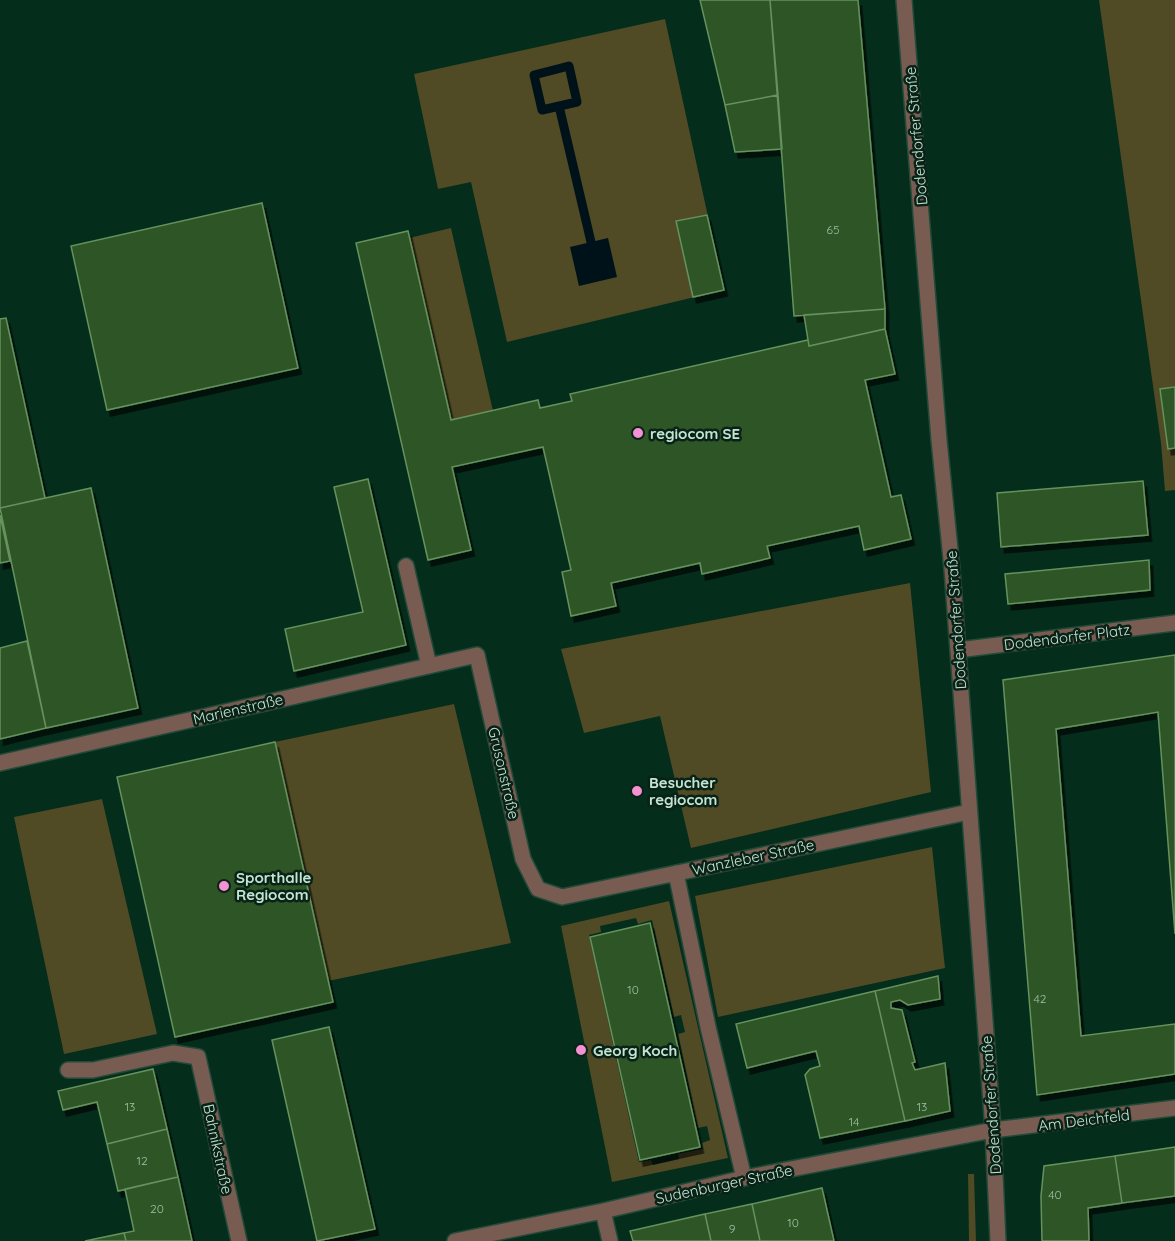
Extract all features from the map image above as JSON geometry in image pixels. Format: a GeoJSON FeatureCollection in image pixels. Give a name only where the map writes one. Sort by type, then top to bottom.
{"type":"FeatureCollection","features":[{"type":"Feature","properties":{"kind":"street","name":"Dodendorfer Straße"},"geometry":{"type":"LineString","coordinates":[[904,0],[958,650],[993,1130],[998,1241]]}},
{"type":"Feature","properties":{"kind":"street"},"geometry":{"type":"LineString","coordinates":[[406,566],[429,666]]}},
{"type":"Feature","properties":{"kind":"street","name":"Dodendorfer Platz"},"geometry":{"type":"LineString","coordinates":[[958,650],[1175,623]]}},
{"type":"Feature","properties":{"kind":"street","name":"Marienstraße"},"geometry":{"type":"LineString","coordinates":[[0,764],[477,655]]}},
{"type":"Feature","properties":{"kind":"street","name":"Grusonstraße"},"geometry":{"type":"LineString","coordinates":[[477,655],[523,858],[538,889]]}},
{"type":"Feature","properties":{"kind":"street","name":"Wanzleber Straße"},"geometry":{"type":"LineString","coordinates":[[538,889],[562,897],[969,812]]}},
{"type":"Feature","properties":{"kind":"street"},"geometry":{"type":"LineString","coordinates":[[676,873],[708,1027],[744,1178]]}},
{"type":"Feature","properties":{"kind":"street","name":"Bahnikstraße"},"geometry":{"type":"LineString","coordinates":[[68,1070],[93,1070],[173,1053],[198,1057],[239,1241]]}},
{"type":"Feature","properties":{"kind":"street","name":"Am Deichfeld"},"geometry":{"type":"LineString","coordinates":[[993,1130],[1175,1108]]}},
{"type":"Feature","properties":{"kind":"street","name":"Sudenburger Straße"},"geometry":{"type":"LineString","coordinates":[[455,1241],[603,1211],[744,1178],[993,1130]]}},
{"type":"Feature","properties":{"kind":"street"},"geometry":{"type":"LineString","coordinates":[[603,1211],[610,1241]]}},
{"type":"Feature","properties":{"kind":"shaded area"},"geometry":{"type":"Polygon","coordinates":[[[1099,0],[1175,0],[1175,490],[1165,491],[1161,443],[1099,0]]]}},
{"type":"Feature","properties":{"kind":"shaded area"},"geometry":{"type":"Polygon","coordinates":[[[665,19],[724,290],[507,342],[471,182],[438,189],[414,74],[665,19]]]}},
{"type":"Feature","properties":{"kind":"shaded area"},"geometry":{"type":"Polygon","coordinates":[[[451,228],[493,411],[451,420],[409,238],[451,228]]]}},
{"type":"Feature","properties":{"kind":"shaded area"},"geometry":{"type":"Polygon","coordinates":[[[608,238],[617,277],[579,286],[570,247],[608,238]]]}},
{"type":"Feature","properties":{"kind":"shaded area"},"geometry":{"type":"Polygon","coordinates":[[[910,583],[931,792],[691,848],[660,716],[584,733],[561,649],[910,583]]]}},
{"type":"Feature","properties":{"kind":"shaded area"},"geometry":{"type":"Polygon","coordinates":[[[454,704],[511,943],[328,981],[275,742],[454,704]]]}},
{"type":"Feature","properties":{"kind":"shaded area"},"geometry":{"type":"Polygon","coordinates":[[[102,799],[157,1034],[64,1054],[14,817],[102,799]]]}},
{"type":"Feature","properties":{"kind":"shaded area"},"geometry":{"type":"Polygon","coordinates":[[[932,847],[945,968],[718,1017],[695,896],[932,847]]]}},
{"type":"Feature","properties":{"kind":"shaded area"},"geometry":{"type":"Polygon","coordinates":[[[669,901],[728,1158],[612,1182],[561,926],[669,901]],[[636,918],[600,926],[601,932],[589,935],[639,1162],[651,1160],[653,1165],[679,1159],[678,1154],[703,1149],[702,1143],[710,1140],[707,1126],[698,1128],[678,1034],[685,1032],[681,1015],[674,1017],[652,920],[638,924],[636,918]]]}},
{"type":"Feature","properties":{"kind":"shaded area"},"geometry":{"type":"Polygon","coordinates":[[[968,1174],[974,1174],[976,1241],[969,1241],[968,1174]]]}},
{"type":"Feature","properties":{"kind":"building"},"geometry":{"type":"Polygon","coordinates":[[[700,0],[770,0],[778,95],[725,105],[700,0]]]}},
{"type":"Feature","properties":{"kind":"building"},"geometry":{"type":"Polygon","coordinates":[[[770,0],[858,0],[885,309],[794,316],[770,0]]]}},
{"type":"Feature","properties":{"kind":"building"},"geometry":{"type":"Polygon","coordinates":[[[778,95],[782,149],[735,152],[725,105],[778,95]]]}},
{"type":"Feature","properties":{"kind":"building"},"geometry":{"type":"Polygon","coordinates":[[[262,203],[298,368],[107,410],[71,246],[262,203]]]}},
{"type":"Feature","properties":{"kind":"building"},"geometry":{"type":"Polygon","coordinates":[[[707,215],[724,290],[693,297],[676,221],[707,215]]]}},
{"type":"Feature","properties":{"kind":"building","name":"regiocom SE"},"geometry":{"type":"Polygon","coordinates":[[[408,231],[451,420],[538,400],[540,408],[572,401],[570,394],[808,340],[809,346],[885,329],[895,374],[865,380],[891,497],[901,495],[911,539],[864,550],[859,526],[767,546],[770,558],[702,574],[700,563],[611,583],[616,606],[571,616],[562,572],[571,570],[543,447],[452,467],[471,550],[428,560],[356,243],[408,231]]]}},
{"type":"Feature","properties":{"kind":"building"},"geometry":{"type":"Polygon","coordinates":[[[885,309],[885,329],[809,346],[804,315],[885,309]]]}},
{"type":"Feature","properties":{"kind":"building"},"geometry":{"type":"Polygon","coordinates":[[[6,318],[45,498],[0,508],[0,319],[6,318]]]}},
{"type":"Feature","properties":{"kind":"building"},"geometry":{"type":"Polygon","coordinates":[[[1175,387],[1175,448],[1168,449],[1160,389],[1175,387]]]}},
{"type":"Feature","properties":{"kind":"building"},"geometry":{"type":"Polygon","coordinates":[[[368,479],[406,645],[294,671],[285,629],[363,612],[334,487],[368,479]]]}},
{"type":"Feature","properties":{"kind":"building"},"geometry":{"type":"Polygon","coordinates":[[[1143,481],[1148,535],[1001,547],[997,493],[1143,481]]]}},
{"type":"Feature","properties":{"kind":"building"},"geometry":{"type":"Polygon","coordinates":[[[91,488],[138,708],[46,728],[0,508],[91,488]]]}},
{"type":"Feature","properties":{"kind":"building"},"geometry":{"type":"Polygon","coordinates":[[[0,515],[10,561],[0,563],[0,515]]]}},
{"type":"Feature","properties":{"kind":"building"},"geometry":{"type":"Polygon","coordinates":[[[1149,560],[1150,590],[1008,604],[1005,574],[1149,560]]]}},
{"type":"Feature","properties":{"kind":"building"},"geometry":{"type":"Polygon","coordinates":[[[27,641],[46,728],[0,739],[0,648],[27,641]]]}},
{"type":"Feature","properties":{"kind":"building"},"geometry":{"type":"Polygon","coordinates":[[[1175,655],[1175,934],[1158,712],[1056,729],[1081,1036],[1175,1024],[1175,1074],[1037,1095],[1003,680],[1175,655]]]}},
{"type":"Feature","properties":{"kind":"building","name":"Sporthalle Regiocom"},"geometry":{"type":"Polygon","coordinates":[[[275,742],[333,1002],[175,1037],[117,777],[275,742]]]}},
{"type":"Feature","properties":{"kind":"building"},"geometry":{"type":"Polygon","coordinates":[[[650,923],[700,1147],[640,1160],[590,937],[650,923]]]}},
{"type":"Feature","properties":{"kind":"building"},"geometry":{"type":"Polygon","coordinates":[[[938,976],[940,999],[908,1005],[900,1000],[891,1002],[891,1008],[902,1010],[915,1070],[945,1063],[950,1111],[905,1121],[875,991],[938,976]]]}},
{"type":"Feature","properties":{"kind":"building"},"geometry":{"type":"Polygon","coordinates":[[[875,991],[905,1121],[820,1138],[805,1075],[810,1069],[820,1066],[816,1051],[747,1068],[736,1024],[875,991]]]}},
{"type":"Feature","properties":{"kind":"building"},"geometry":{"type":"Polygon","coordinates":[[[329,1027],[375,1229],[317,1241],[272,1040],[329,1027]]]}},
{"type":"Feature","properties":{"kind":"building"},"geometry":{"type":"Polygon","coordinates":[[[153,1069],[167,1129],[107,1144],[97,1102],[63,1110],[58,1091],[153,1069]]]}},
{"type":"Feature","properties":{"kind":"building"},"geometry":{"type":"Polygon","coordinates":[[[167,1129],[178,1177],[118,1191],[107,1144],[167,1129]]]}},
{"type":"Feature","properties":{"kind":"building"},"geometry":{"type":"Polygon","coordinates":[[[1175,1147],[1175,1196],[1122,1203],[1115,1156],[1175,1147]]]}},
{"type":"Feature","properties":{"kind":"building"},"geometry":{"type":"Polygon","coordinates":[[[1115,1156],[1122,1203],[1088,1208],[1089,1241],[1042,1241],[1041,1196],[1044,1166],[1115,1156]]]}},
{"type":"Feature","properties":{"kind":"building"},"geometry":{"type":"Polygon","coordinates":[[[178,1177],[192,1241],[126,1241],[124,1233],[134,1231],[125,1189],[178,1177]]]}},
{"type":"Feature","properties":{"kind":"building"},"geometry":{"type":"Polygon","coordinates":[[[822,1188],[834,1241],[760,1241],[752,1204],[822,1188]]]}},
{"type":"Feature","properties":{"kind":"building"},"geometry":{"type":"Polygon","coordinates":[[[752,1204],[760,1241],[711,1241],[705,1214],[752,1204]]]}},
{"type":"Feature","properties":{"kind":"building"},"geometry":{"type":"Polygon","coordinates":[[[705,1214],[711,1241],[633,1241],[630,1231],[705,1214]]]}},
{"type":"Feature","properties":{"kind":"building"},"geometry":{"type":"Polygon","coordinates":[[[124,1233],[126,1241],[85,1241],[124,1233]]]}},
{"type":"Feature","properties":{"kind":"waterway"},"geometry":{"type":"LineString","coordinates":[[569,66],[577,102],[542,110],[534,75],[569,66]]}},
{"type":"Feature","properties":{"kind":"waterway"},"geometry":{"type":"LineString","coordinates":[[559,106],[591,242]]}},
{"type":"Feature","properties":{"kind":"place","name":"regiocom SE"},"geometry":{"type":"Point","coordinates":[638,433]}},
{"type":"Feature","properties":{"kind":"place","name":"Besucher regiocom"},"geometry":{"type":"Point","coordinates":[637,791]}},
{"type":"Feature","properties":{"kind":"place","name":"Sporthalle Regiocom"},"geometry":{"type":"Point","coordinates":[224,886]}},
{"type":"Feature","properties":{"kind":"place","name":"Georg Koch"},"geometry":{"type":"Point","coordinates":[581,1050]}}]}
